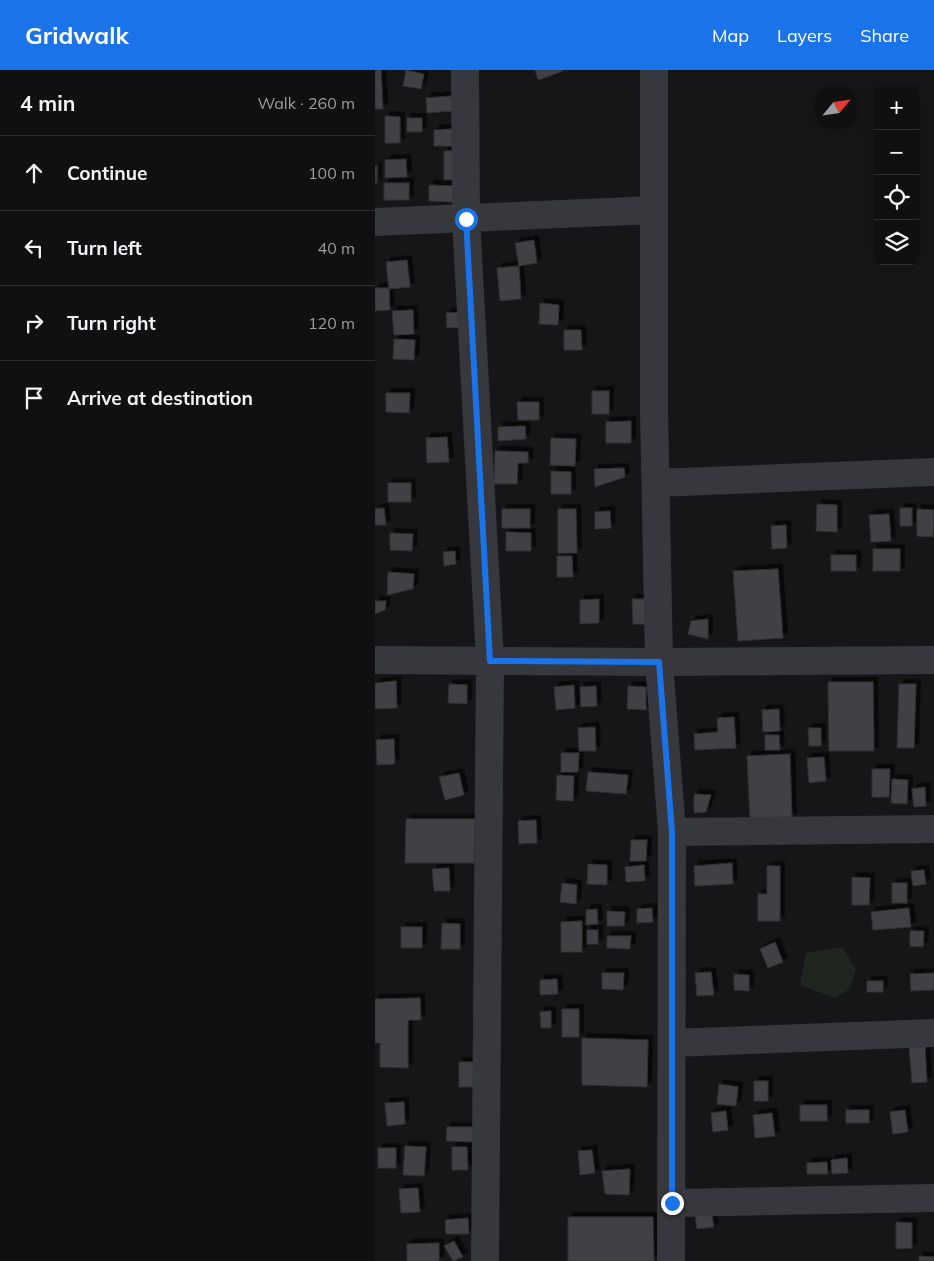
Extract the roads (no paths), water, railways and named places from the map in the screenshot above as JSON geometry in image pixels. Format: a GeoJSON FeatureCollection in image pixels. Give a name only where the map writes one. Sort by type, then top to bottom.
{"type":"FeatureCollection","features":[{"type":"Feature","properties":{"kind":"street"},"geometry":{"type":"LineString","coordinates":[[465,70],[466,219],[490,661],[485,1261]]}},
{"type":"Feature","properties":{"kind":"street"},"geometry":{"type":"LineString","coordinates":[[654,70],[653,410],[659,662],[672,832],[671,1261]]}},
{"type":"Feature","properties":{"kind":"street"},"geometry":{"type":"LineString","coordinates":[[375,222],[654,210]]}},
{"type":"Feature","properties":{"kind":"street"},"geometry":{"type":"LineString","coordinates":[[655,483],[934,472]]}},
{"type":"Feature","properties":{"kind":"street"},"geometry":{"type":"LineString","coordinates":[[375,660],[659,662],[934,660]]}},
{"type":"Feature","properties":{"kind":"street"},"geometry":{"type":"LineString","coordinates":[[672,832],[934,829]]}},
{"type":"Feature","properties":{"kind":"street"},"geometry":{"type":"LineString","coordinates":[[672,1043],[934,1033]]}},
{"type":"Feature","properties":{"kind":"street"},"geometry":{"type":"LineString","coordinates":[[672,1203],[934,1198]]}}]}
